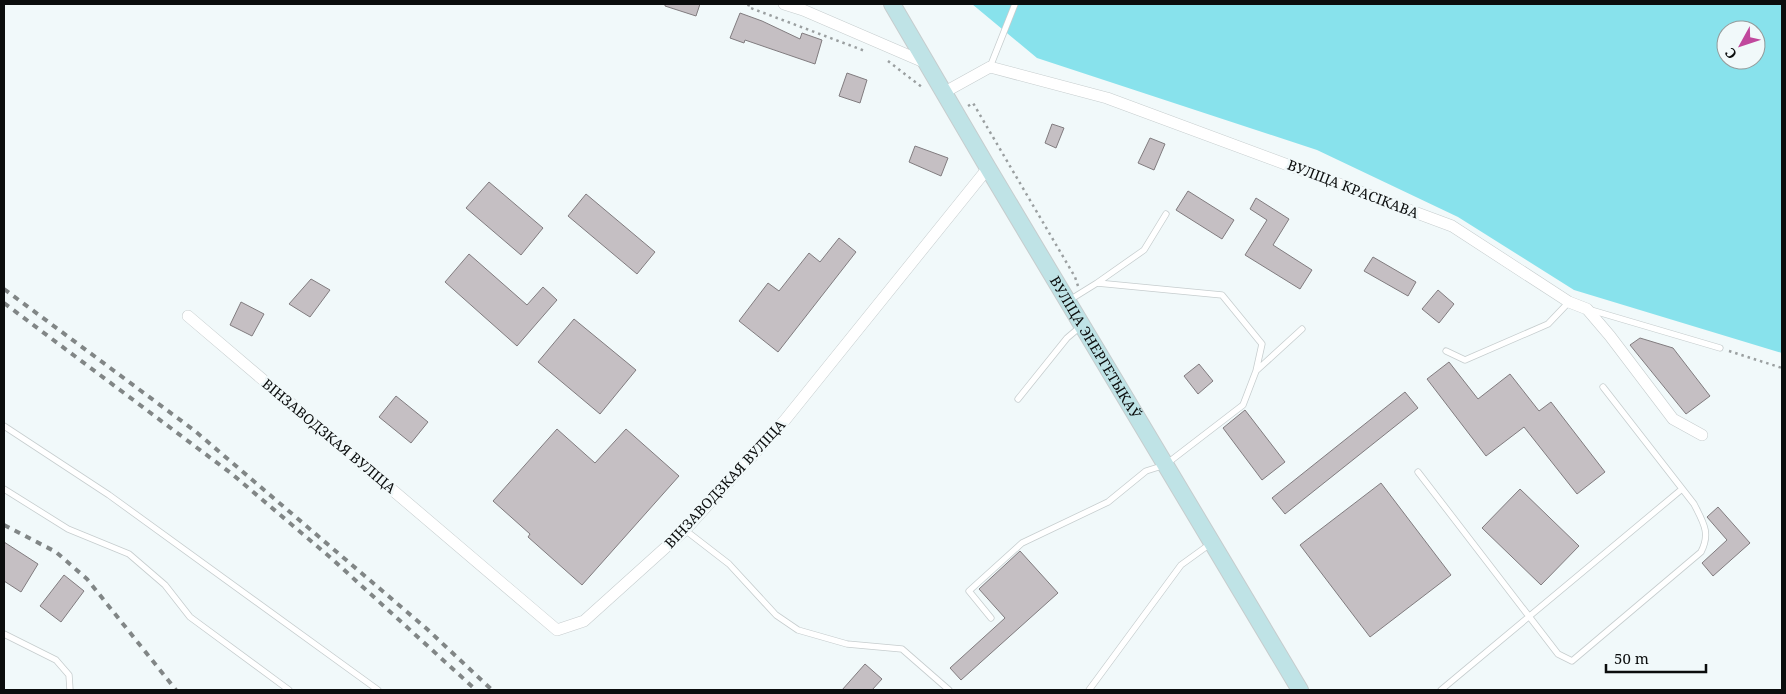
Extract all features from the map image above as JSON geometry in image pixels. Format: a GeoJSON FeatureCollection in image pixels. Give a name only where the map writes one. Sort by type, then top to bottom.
{"type":"FeatureCollection","features":[{"type":"Feature","properties":{"kind":"main road","name":"ВУЛІЦА ЭНЕРГЕТЫКАЎ"},"geometry":{"type":"LineString","coordinates":[[892,4],[1067,302],[1300,690]]}},
{"type":"Feature","properties":{"kind":"street"},"geometry":{"type":"LineString","coordinates":[[784,4],[803,10],[926,64]]}},
{"type":"Feature","properties":{"kind":"street"},"geometry":{"type":"LineString","coordinates":[[803,10],[815,4]]}},
{"type":"Feature","properties":{"kind":"street"},"geometry":{"type":"LineString","coordinates":[[943,92],[990,67]]}},
{"type":"Feature","properties":{"kind":"street","name":"ВУЛІЦА КРАСІКАВА"},"geometry":{"type":"LineString","coordinates":[[990,67],[1107,98],[1452,226],[1568,302],[1587,309],[1673,419],[1702,435]]}},
{"type":"Feature","properties":{"kind":"street","name":"ВІНЗАВОДЗКАЯ ВУЛІЦА"},"geometry":{"type":"LineString","coordinates":[[188,316],[557,630],[584,621],[685,530],[785,420],[988,168]]}},
{"type":"Feature","properties":{"kind":"lane"},"geometry":{"type":"LineString","coordinates":[[990,67],[1015,4]]}},
{"type":"Feature","properties":{"kind":"lane"},"geometry":{"type":"LineString","coordinates":[[1067,302],[1144,250],[1166,214]]}},
{"type":"Feature","properties":{"kind":"lane"},"geometry":{"type":"LineString","coordinates":[[991,618],[969,591],[1022,543],[1108,502],[1146,471],[1165,465],[1243,405],[1256,371],[1262,344],[1222,295],[1097,283]]}},
{"type":"Feature","properties":{"kind":"lane"},"geometry":{"type":"LineString","coordinates":[[1446,351],[1465,360],[1548,324],[1568,302]]}},
{"type":"Feature","properties":{"kind":"lane"},"geometry":{"type":"LineString","coordinates":[[1587,309],[1720,348]]}},
{"type":"Feature","properties":{"kind":"lane"},"geometry":{"type":"LineString","coordinates":[[1018,399],[1066,338],[1082,326]]}},
{"type":"Feature","properties":{"kind":"lane"},"geometry":{"type":"LineString","coordinates":[[1256,371],[1302,329]]}},
{"type":"Feature","properties":{"kind":"lane"},"geometry":{"type":"LineString","coordinates":[[1418,472],[1558,654],[1572,661],[1701,552],[1706,542],[1705,524],[1694,504],[1603,387]]}},
{"type":"Feature","properties":{"kind":"lane"},"geometry":{"type":"LineString","coordinates":[[4,426],[109,496],[378,690]]}},
{"type":"Feature","properties":{"kind":"lane"},"geometry":{"type":"LineString","coordinates":[[4,489],[68,529],[129,554],[165,585],[190,617],[289,690]]}},
{"type":"Feature","properties":{"kind":"lane"},"geometry":{"type":"LineString","coordinates":[[1441,690],[1682,489]]}},
{"type":"Feature","properties":{"kind":"lane"},"geometry":{"type":"LineString","coordinates":[[685,530],[729,564],[776,615],[798,630],[847,644],[902,649],[949,690]]}},
{"type":"Feature","properties":{"kind":"lane"},"geometry":{"type":"LineString","coordinates":[[1089,690],[1181,566],[1212,542]]}},
{"type":"Feature","properties":{"kind":"lane"},"geometry":{"type":"LineString","coordinates":[[4,634],[56,660],[68,675],[70,690]]}},
{"type":"Feature","properties":{"kind":"path"},"geometry":{"type":"LineString","coordinates":[[1720,348],[1782,368]]}},
{"type":"Feature","properties":{"kind":"shaded area"},"geometry":{"type":"Polygon","coordinates":[[[972,4],[1782,4],[1782,353],[1574,290],[1458,217],[1317,150],[1037,58],[972,4]]]}},
{"type":"Feature","properties":{"kind":"building"},"geometry":{"type":"Polygon","coordinates":[[[665,4],[700,4],[696,16],[665,6],[665,4]]]}},
{"type":"Feature","properties":{"kind":"building"},"geometry":{"type":"Polygon","coordinates":[[[740,13],[800,39],[802,33],[822,40],[815,64],[745,40],[744,43],[730,38],[740,13]]]}},
{"type":"Feature","properties":{"kind":"building"},"geometry":{"type":"Polygon","coordinates":[[[847,73],[867,80],[860,103],[839,96],[847,73]]]}},
{"type":"Feature","properties":{"kind":"building"},"geometry":{"type":"Polygon","coordinates":[[[1052,124],[1064,128],[1056,148],[1045,143],[1052,124]]]}},
{"type":"Feature","properties":{"kind":"building"},"geometry":{"type":"Polygon","coordinates":[[[1150,138],[1165,144],[1154,170],[1138,163],[1150,138]]]}},
{"type":"Feature","properties":{"kind":"building"},"geometry":{"type":"Polygon","coordinates":[[[915,146],[948,158],[941,176],[909,162],[915,146]]]}},
{"type":"Feature","properties":{"kind":"building"},"geometry":{"type":"Polygon","coordinates":[[[489,182],[543,228],[521,255],[466,208],[489,182]]]}},
{"type":"Feature","properties":{"kind":"building"},"geometry":{"type":"Polygon","coordinates":[[[1188,191],[1234,220],[1222,239],[1176,210],[1188,191]]]}},
{"type":"Feature","properties":{"kind":"building"},"geometry":{"type":"Polygon","coordinates":[[[586,194],[655,252],[637,274],[568,216],[586,194]]]}},
{"type":"Feature","properties":{"kind":"building"},"geometry":{"type":"Polygon","coordinates":[[[1256,198],[1289,219],[1273,245],[1312,270],[1300,289],[1245,255],[1267,220],[1250,209],[1256,198]]]}},
{"type":"Feature","properties":{"kind":"building"},"geometry":{"type":"Polygon","coordinates":[[[839,238],[856,252],[778,352],[739,321],[768,283],[779,291],[809,253],[820,262],[839,238]]]}},
{"type":"Feature","properties":{"kind":"building"},"geometry":{"type":"Polygon","coordinates":[[[469,254],[527,305],[543,287],[557,300],[517,346],[445,282],[469,254]]]}},
{"type":"Feature","properties":{"kind":"building"},"geometry":{"type":"Polygon","coordinates":[[[1373,257],[1416,282],[1408,296],[1364,271],[1373,257]]]}},
{"type":"Feature","properties":{"kind":"building"},"geometry":{"type":"Polygon","coordinates":[[[311,279],[330,290],[310,317],[289,304],[311,279]]]}},
{"type":"Feature","properties":{"kind":"building"},"geometry":{"type":"Polygon","coordinates":[[[1438,290],[1454,304],[1439,323],[1422,309],[1438,290]]]}},
{"type":"Feature","properties":{"kind":"building"},"geometry":{"type":"Polygon","coordinates":[[[241,302],[264,314],[252,336],[230,325],[241,302]]]}},
{"type":"Feature","properties":{"kind":"building"},"geometry":{"type":"Polygon","coordinates":[[[574,319],[636,370],[600,414],[538,362],[574,319]]]}},
{"type":"Feature","properties":{"kind":"building"},"geometry":{"type":"Polygon","coordinates":[[[1640,338],[1673,348],[1710,396],[1686,414],[1630,345],[1640,338]]]}},
{"type":"Feature","properties":{"kind":"building"},"geometry":{"type":"Polygon","coordinates":[[[1449,362],[1478,399],[1510,374],[1539,411],[1551,402],[1605,472],[1577,494],[1524,427],[1486,456],[1427,379],[1449,362]]]}},
{"type":"Feature","properties":{"kind":"building"},"geometry":{"type":"Polygon","coordinates":[[[1199,364],[1213,381],[1198,394],[1184,376],[1199,364]]]}},
{"type":"Feature","properties":{"kind":"building"},"geometry":{"type":"Polygon","coordinates":[[[1405,392],[1418,408],[1285,514],[1272,498],[1405,392]]]}},
{"type":"Feature","properties":{"kind":"building"},"geometry":{"type":"Polygon","coordinates":[[[396,396],[428,422],[411,443],[379,417],[396,396]]]}},
{"type":"Feature","properties":{"kind":"building"},"geometry":{"type":"Polygon","coordinates":[[[1245,410],[1285,462],[1262,480],[1223,428],[1245,410]]]}},
{"type":"Feature","properties":{"kind":"building"},"geometry":{"type":"Polygon","coordinates":[[[557,429],[595,463],[626,429],[679,476],[582,585],[528,537],[530,534],[493,501],[557,429]]]}},
{"type":"Feature","properties":{"kind":"building"},"geometry":{"type":"Polygon","coordinates":[[[1381,483],[1451,575],[1370,637],[1300,545],[1381,483]]]}},
{"type":"Feature","properties":{"kind":"building"},"geometry":{"type":"Polygon","coordinates":[[[1520,489],[1579,546],[1541,585],[1482,528],[1520,489]]]}},
{"type":"Feature","properties":{"kind":"building"},"geometry":{"type":"Polygon","coordinates":[[[1718,507],[1750,543],[1713,576],[1702,563],[1727,540],[1707,517],[1718,507]]]}},
{"type":"Feature","properties":{"kind":"building"},"geometry":{"type":"Polygon","coordinates":[[[4,542],[38,564],[21,592],[4,581],[4,542]]]}},
{"type":"Feature","properties":{"kind":"building"},"geometry":{"type":"Polygon","coordinates":[[[1020,551],[1058,593],[961,680],[950,668],[1005,618],[979,589],[1020,551]]]}},
{"type":"Feature","properties":{"kind":"building"},"geometry":{"type":"Polygon","coordinates":[[[64,575],[84,591],[61,622],[40,606],[64,575]]]}},
{"type":"Feature","properties":{"kind":"building"},"geometry":{"type":"Polygon","coordinates":[[[865,664],[882,679],[872,690],[842,690],[865,664]]]}},
{"type":"Feature","properties":{"kind":"railway"},"geometry":{"type":"LineString","coordinates":[[4,289],[195,431],[427,629],[492,690]]}},
{"type":"Feature","properties":{"kind":"railway"},"geometry":{"type":"LineString","coordinates":[[4,303],[232,474],[331,558],[476,690]]}},
{"type":"Feature","properties":{"kind":"railway"},"geometry":{"type":"LineString","coordinates":[[4,525],[56,552],[87,579],[176,690]]}}]}
